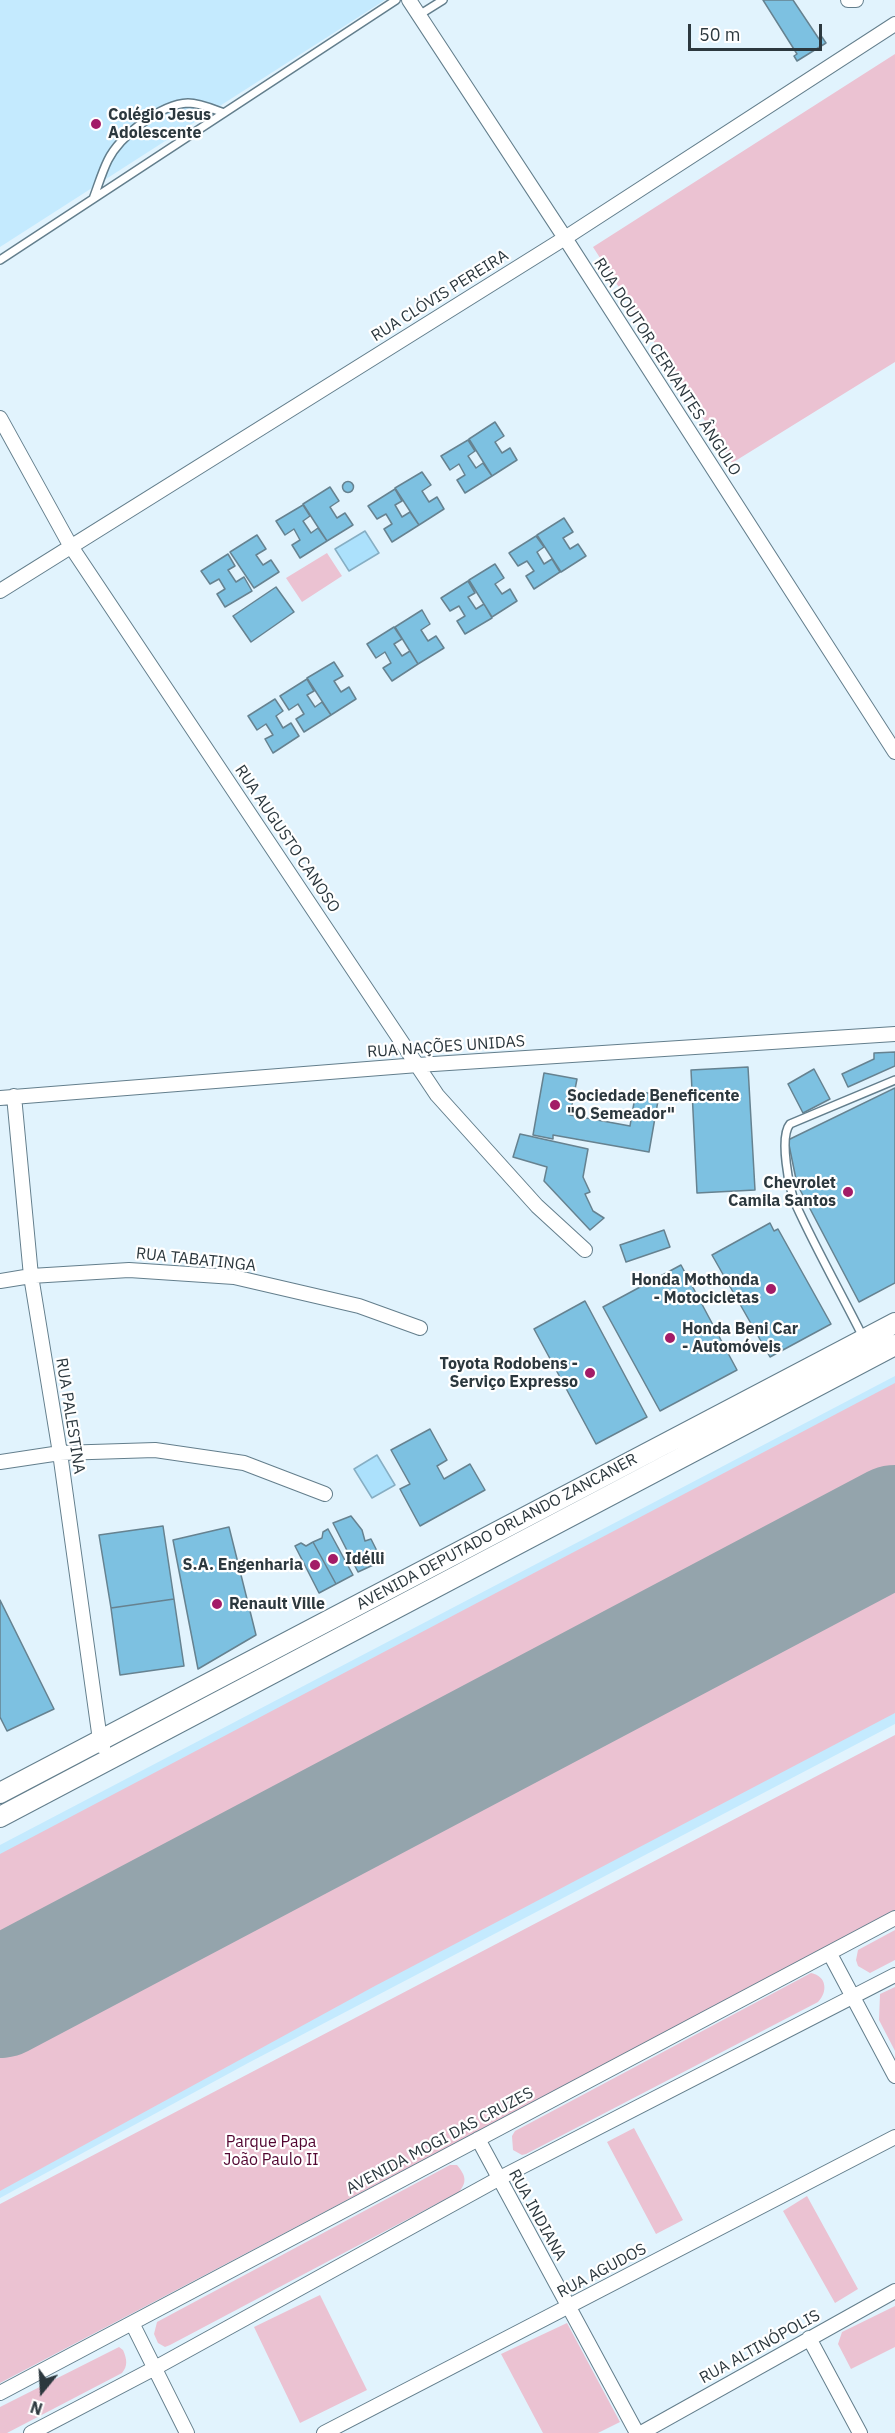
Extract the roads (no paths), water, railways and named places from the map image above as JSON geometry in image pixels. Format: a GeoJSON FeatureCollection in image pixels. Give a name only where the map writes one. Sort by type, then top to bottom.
{"type":"FeatureCollection","features":[{"type":"Feature","properties":{"kind":"main road","name":"AVENIDA DEPUTADO ORLANDO ZANCANER"},"geometry":{"type":"LineString","coordinates":[[0,1793],[895,1323]]}},
{"type":"Feature","properties":{"kind":"main road","name":"AVENIDA DEPUTADO ORLANDO ZANCANER"},"geometry":{"type":"LineString","coordinates":[[0,1817],[895,1346]]}},
{"type":"Feature","properties":{"kind":"main road"},"geometry":{"type":"LineString","coordinates":[[148,1715],[144,1722],[146,1728],[157,1733]]}},
{"type":"Feature","properties":{"kind":"main road"},"geometry":{"type":"LineString","coordinates":[[50,1766],[73,1758],[81,1761],[79,1771],[65,1782]]}},
{"type":"Feature","properties":{"kind":"street","name":"RUA DOUTOR CERVANTES ÂNGULO"},"geometry":{"type":"LineString","coordinates":[[409,0],[565,238],[895,752]]}},
{"type":"Feature","properties":{"kind":"street"},"geometry":{"type":"LineString","coordinates":[[848,0],[856,0]]}},
{"type":"Feature","properties":{"kind":"street","name":"RUA CLÓVIS PEREIRA"},"geometry":{"type":"LineString","coordinates":[[0,591],[70,545],[565,238],[895,24]]}},
{"type":"Feature","properties":{"kind":"street","name":"RUA AUGUSTO CANOSO"},"geometry":{"type":"LineString","coordinates":[[0,418],[70,545],[436,1095],[537,1206],[585,1250]]}},
{"type":"Feature","properties":{"kind":"street","name":"RUA NAÇÕES UNIDAS"},"geometry":{"type":"LineString","coordinates":[[7,1097],[418,1065],[895,1034]]}},
{"type":"Feature","properties":{"kind":"street","name":"RUA PALESTINA"},"geometry":{"type":"LineString","coordinates":[[7,1097],[31,1276],[60,1453],[100,1740]]}},
{"type":"Feature","properties":{"kind":"street","name":"RUA TABATINGA"},"geometry":{"type":"LineString","coordinates":[[0,1281],[31,1276],[129,1270],[234,1277],[360,1306],[420,1328]]}},
{"type":"Feature","properties":{"kind":"street"},"geometry":{"type":"LineString","coordinates":[[0,1462],[60,1453],[155,1450],[244,1463],[325,1494]]}},
{"type":"Feature","properties":{"kind":"street"},"geometry":{"type":"LineString","coordinates":[[100,1740],[108,1759]]}},
{"type":"Feature","properties":{"kind":"street","name":"AVENIDA MOGI DAS CRUZES"},"geometry":{"type":"LineString","coordinates":[[0,2393],[895,1918]]}},
{"type":"Feature","properties":{"kind":"street"},"geometry":{"type":"LineString","coordinates":[[830,1954],[855,1997],[895,2076]]}},
{"type":"Feature","properties":{"kind":"street"},"geometry":{"type":"LineString","coordinates":[[31,2433],[155,2368],[498,2179],[895,1975]]}},
{"type":"Feature","properties":{"kind":"street","name":"RUA AGUDOS"},"geometry":{"type":"LineString","coordinates":[[324,2433],[895,2137]]}},
{"type":"Feature","properties":{"kind":"street","name":"RUA INDIANA"},"geometry":{"type":"LineString","coordinates":[[478,2139],[639,2433]]}},
{"type":"Feature","properties":{"kind":"street","name":"RUA ALTINÓPOLIS"},"geometry":{"type":"LineString","coordinates":[[639,2433],[895,2291]]}},
{"type":"Feature","properties":{"kind":"street"},"geometry":{"type":"LineString","coordinates":[[132,2323],[187,2433]]}},
{"type":"Feature","properties":{"kind":"street"},"geometry":{"type":"LineString","coordinates":[[809,2338],[861,2433]]}},
{"type":"Feature","properties":{"kind":"lane"},"geometry":{"type":"LineString","coordinates":[[0,260],[396,0]]}},
{"type":"Feature","properties":{"kind":"lane"},"geometry":{"type":"LineString","coordinates":[[419,15],[443,0]]}},
{"type":"Feature","properties":{"kind":"lane"},"geometry":{"type":"LineString","coordinates":[[93,199],[108,160],[118,144],[131,132],[170,107],[189,103],[224,113]]}},
{"type":"Feature","properties":{"kind":"lane"},"geometry":{"type":"LineString","coordinates":[[864,1339],[796,1205],[784,1135],[790,1124],[895,1080]]}},
{"type":"Feature","properties":{"kind":"place","name":"Colégio Jesus Adolescente"},"geometry":{"type":"Point","coordinates":[96,124]}},
{"type":"Feature","properties":{"kind":"place","name":"Sociedade Beneficente \"O Semeador\""},"geometry":{"type":"Point","coordinates":[555,1105]}},
{"type":"Feature","properties":{"kind":"place","name":"Chevrolet Camila Santos"},"geometry":{"type":"Point","coordinates":[848,1192]}},
{"type":"Feature","properties":{"kind":"place","name":"Honda Mothonda - Motocicletas"},"geometry":{"type":"Point","coordinates":[771,1289]}},
{"type":"Feature","properties":{"kind":"place","name":"Honda Beni Car - Automóveis"},"geometry":{"type":"Point","coordinates":[670,1338]}},
{"type":"Feature","properties":{"kind":"place","name":"Toyota Rodobens - Serviço Expresso"},"geometry":{"type":"Point","coordinates":[590,1373]}},
{"type":"Feature","properties":{"kind":"place","name":"Idélli"},"geometry":{"type":"Point","coordinates":[333,1559]}},
{"type":"Feature","properties":{"kind":"place","name":"S.A. Engenharia"},"geometry":{"type":"Point","coordinates":[315,1565]}},
{"type":"Feature","properties":{"kind":"place","name":"Renault Ville"},"geometry":{"type":"Point","coordinates":[217,1604]}},
{"type":"Feature","properties":{"kind":"park label","name":"Parque Papa João Paulo II"},"geometry":{"type":"Point","coordinates":[271,2151]}}]}
